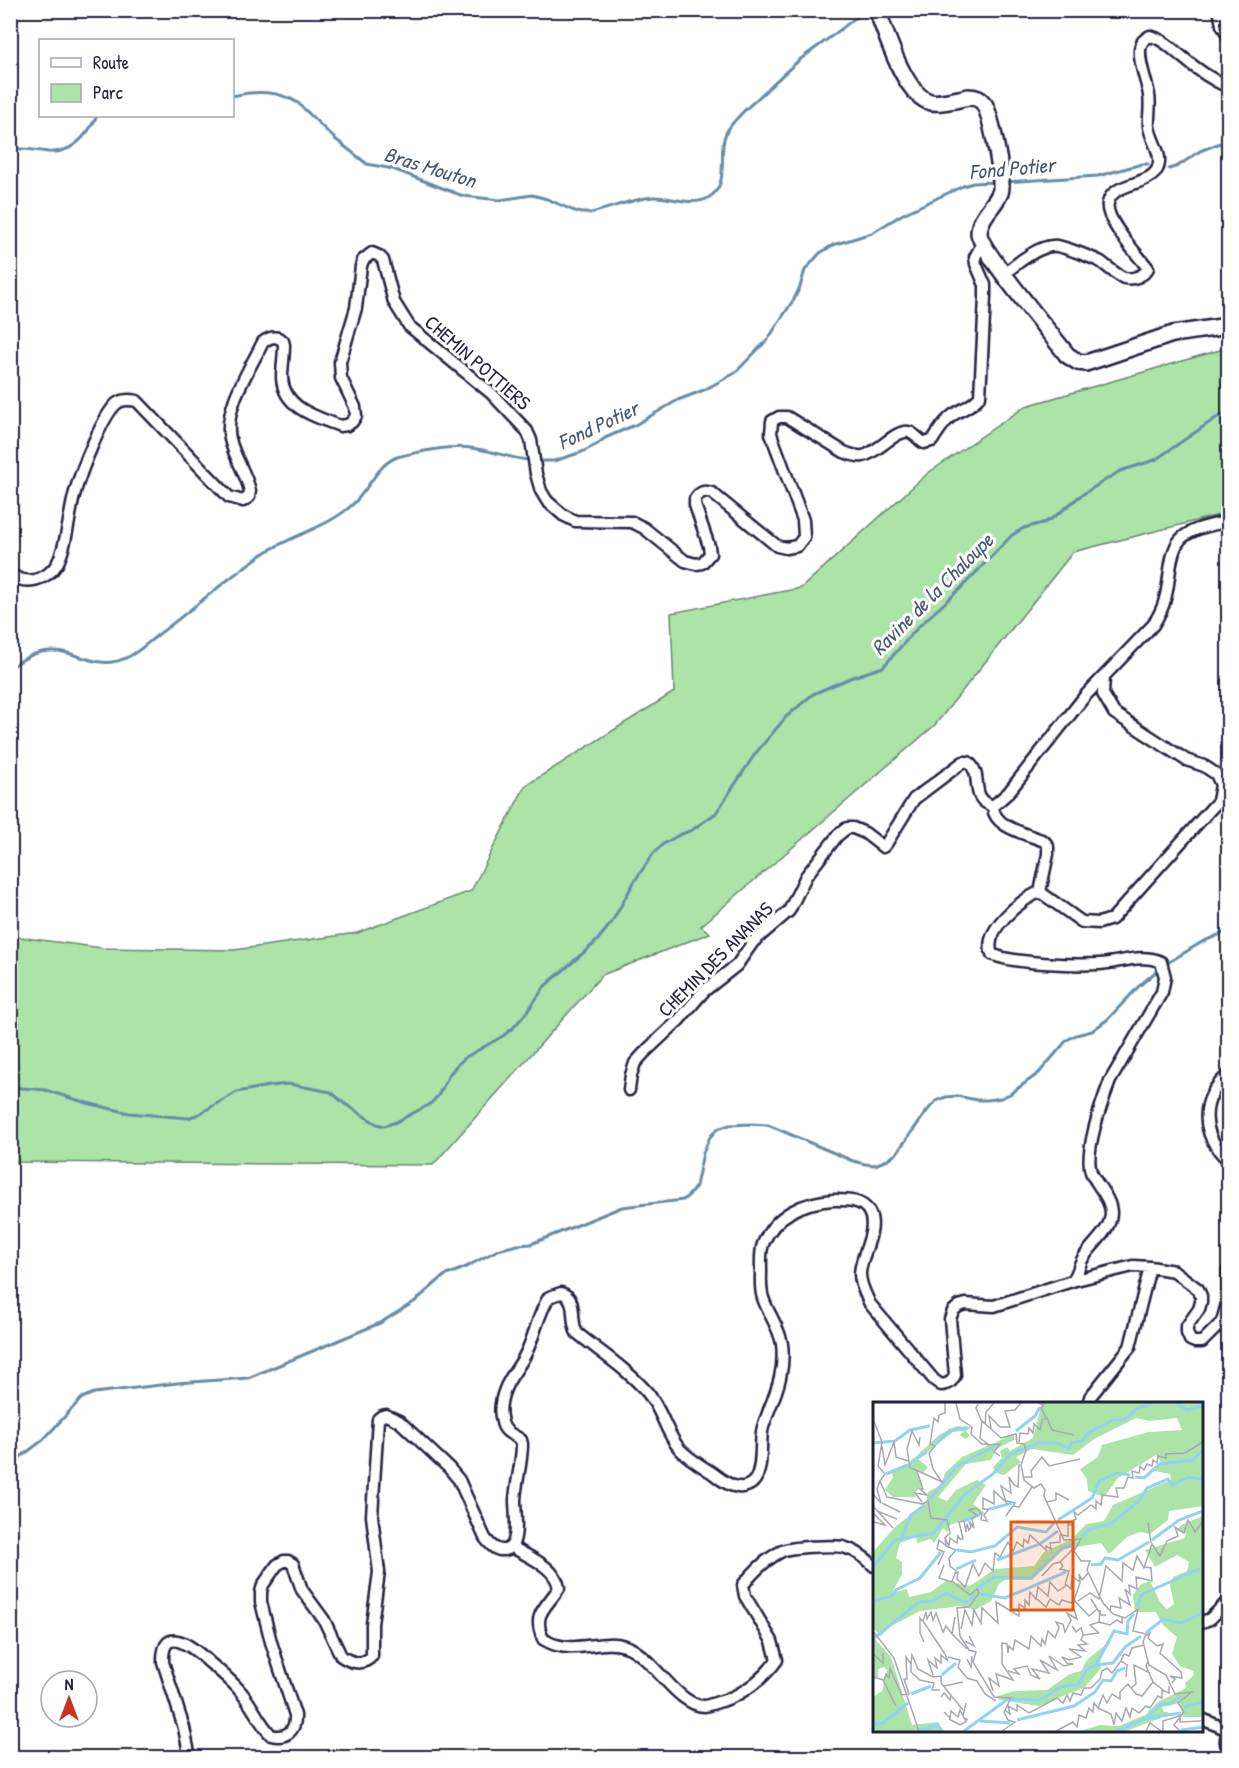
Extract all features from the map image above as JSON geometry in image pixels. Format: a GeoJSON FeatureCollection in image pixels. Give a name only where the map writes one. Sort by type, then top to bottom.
{"type":"FeatureCollection","features":[{"type":"Feature","properties":{"kind":"main road"},"geometry":{"type":"LineString","coordinates":[[877,10],[901,72],[915,94],[922,99],[934,102],[975,97],[984,103],[989,115],[1001,185],[980,225],[979,236],[982,244],[1004,274],[1067,355],[1078,362],[1086,363],[1173,334],[1228,326]]}},
{"type":"Feature","properties":{"kind":"street"},"geometry":{"type":"LineString","coordinates":[[1219,10],[1222,25],[1228,36]]}},
{"type":"Feature","properties":{"kind":"street"},"geometry":{"type":"LineString","coordinates":[[1004,274],[1020,261],[1046,247],[1057,246],[1097,260],[1125,278],[1146,274],[1148,268],[1113,222],[1107,210],[1108,201],[1116,191],[1151,177],[1156,172],[1160,159],[1149,129],[1149,96],[1139,53],[1142,41],[1150,36],[1159,38],[1218,83],[1228,87]]}},
{"type":"Feature","properties":{"kind":"street","name":"CHEMIN POTTIERS"},"geometry":{"type":"LineString","coordinates":[[10,573],[19,579],[39,580],[57,563],[62,552],[75,490],[110,411],[118,402],[137,401],[229,496],[243,501],[249,496],[250,491],[230,439],[230,418],[236,397],[263,342],[277,337],[283,341],[282,379],[284,387],[293,403],[301,411],[340,426],[352,422],[356,416],[355,407],[340,378],[340,362],[356,308],[361,266],[363,260],[372,253],[382,260],[394,302],[409,326],[492,394],[527,430],[541,491],[547,501],[563,515],[575,521],[632,522],[644,528],[685,561],[696,564],[702,563],[710,554],[695,499],[701,492],[712,493],[777,546],[786,548],[797,546],[804,537],[803,520],[771,434],[772,421],[779,417],[787,417],[844,452],[853,455],[862,456],[870,453],[898,434],[905,432],[911,433],[924,443],[932,441],[952,415],[976,402],[980,396],[985,285],[975,257],[982,244]]}},
{"type":"Feature","properties":{"kind":"street"},"geometry":{"type":"LineString","coordinates":[[993,806],[1008,794],[1085,696],[1153,625],[1161,612],[1175,549],[1181,539],[1191,532],[1228,521]]}},
{"type":"Feature","properties":{"kind":"street"},"geometry":{"type":"LineString","coordinates":[[1072,1281],[1078,1273],[1083,1258],[1109,1224],[1111,1213],[1110,1204],[1091,1172],[1089,1154],[1104,1096],[1110,1081],[1162,992],[1165,977],[1161,962],[1145,958],[1100,964],[1021,961],[992,954],[990,944],[997,928],[1018,904],[1040,892],[1082,922],[1100,923],[1112,919],[1218,801],[1221,794],[1221,785],[1216,774],[1204,766],[1186,760],[1114,713],[1103,694],[1104,677]]}},
{"type":"Feature","properties":{"kind":"street","name":"CHEMIN DES ANANAS"},"geometry":{"type":"LineString","coordinates":[[629,1090],[635,1063],[679,1020],[704,991],[737,965],[753,942],[789,911],[806,876],[838,835],[847,828],[853,828],[865,833],[882,847],[914,799],[963,762],[972,765],[980,799],[993,806],[994,814],[1002,824],[1044,841],[1048,846],[1040,892]]}},
{"type":"Feature","properties":{"kind":"street"},"geometry":{"type":"LineString","coordinates":[[1228,1075],[1219,1083],[1209,1101],[1206,1115],[1216,1149],[1228,1160]]}},
{"type":"Feature","properties":{"kind":"street"},"geometry":{"type":"LineString","coordinates":[[190,1758],[188,1742],[163,1662],[166,1645],[173,1640],[182,1641],[190,1646],[230,1680],[242,1693],[271,1735],[288,1734],[296,1722],[276,1660],[261,1602],[263,1585],[277,1565],[284,1561],[293,1564],[302,1590],[324,1620],[341,1656],[361,1664],[372,1656],[372,1624],[379,1572],[372,1502],[376,1460],[376,1425],[382,1416],[386,1415],[399,1421],[449,1468],[459,1480],[485,1538],[491,1546],[500,1550],[512,1547],[522,1444],[521,1440],[508,1433],[504,1427],[500,1410],[505,1390],[526,1353],[545,1303],[555,1294],[566,1294],[570,1298],[573,1323],[577,1333],[648,1392],[679,1449],[729,1485],[739,1488],[754,1481],[758,1472],[762,1431],[781,1379],[782,1343],[775,1320],[763,1298],[761,1289],[763,1245],[776,1224],[801,1206],[831,1200],[846,1200],[860,1203],[871,1214],[872,1224],[860,1274],[864,1293],[870,1304],[898,1338],[934,1380],[942,1385],[952,1381],[955,1375],[950,1319],[958,1306],[972,1303],[994,1306],[1072,1281],[1132,1266],[1150,1267],[1174,1271],[1198,1289],[1202,1302],[1187,1326],[1187,1333],[1190,1340],[1202,1342],[1222,1322],[1228,1300],[1228,1270]]}},
{"type":"Feature","properties":{"kind":"street"},"geometry":{"type":"LineString","coordinates":[[1089,1402],[1090,1397],[1130,1347],[1150,1267]]}},
{"type":"Feature","properties":{"kind":"street"},"geometry":{"type":"LineString","coordinates":[[512,1547],[548,1569],[558,1580],[560,1588],[540,1614],[538,1627],[543,1640],[556,1646],[602,1644],[625,1646],[642,1657],[684,1698],[696,1705],[706,1706],[733,1698],[754,1684],[777,1660],[772,1641],[745,1596],[743,1585],[755,1569],[783,1550],[806,1547],[842,1547],[864,1556],[873,1565]]}},
{"type":"Feature","properties":{"kind":"street"},"geometry":{"type":"LineString","coordinates":[[1203,1622],[1210,1619],[1228,1600]]}},
{"type":"Feature","properties":{"kind":"street"},"geometry":{"type":"LineString","coordinates":[[1203,1719],[1228,1731],[1225,1743],[1228,1750]]}},
{"type":"Feature","properties":{"kind":"green space"},"geometry":{"type":"Polygon","coordinates":[[[1228,344],[1228,516],[1219,515],[1073,552],[935,725],[701,926],[710,933],[602,975],[433,1165],[11,1162],[11,936],[102,948],[234,950],[357,933],[471,891],[525,786],[674,692],[671,613],[801,588],[928,473],[1026,406],[1220,350],[1228,344]]]}},
{"type":"Feature","properties":{"kind":"waterway","name":"Bras Mouton"},"geometry":{"type":"LineString","coordinates":[[234,96],[266,93],[290,99],[298,103],[334,138],[367,164],[393,169],[463,196],[500,200],[532,195],[581,213],[591,213],[653,197],[695,201],[708,198],[720,185],[724,139],[737,117],[796,63],[864,10]]}},
{"type":"Feature","properties":{"kind":"waterway","name":"Bras Mouton"},"geometry":{"type":"LineString","coordinates":[[10,149],[48,152],[64,150],[83,137],[96,117]]}},
{"type":"Feature","properties":{"kind":"waterway","name":"Fond Potier"},"geometry":{"type":"LineString","coordinates":[[1169,169],[1178,166],[1200,151],[1228,140]]}},
{"type":"Feature","properties":{"kind":"waterway","name":"Fond Potier"},"geometry":{"type":"LineString","coordinates":[[1005,182],[1098,176],[1148,164]]}},
{"type":"Feature","properties":{"kind":"waterway","name":"Fond Potier"},"geometry":{"type":"LineString","coordinates":[[537,461],[554,461],[582,452],[678,400],[704,390],[735,373],[768,339],[794,299],[805,270],[820,253],[833,245],[872,233],[903,214],[963,186],[996,182]]}},
{"type":"Feature","properties":{"kind":"waterway","name":"Ravine de la Chaloupe"},"geometry":{"type":"LineString","coordinates":[[10,1087],[45,1090],[129,1113],[188,1118],[237,1092],[289,1084],[331,1092],[345,1104],[384,1126],[429,1105],[438,1096],[456,1066],[466,1057],[513,1028],[545,986],[596,942],[612,922],[634,882],[653,854],[663,844],[692,830],[716,813],[755,754],[786,717],[813,694],[883,667],[918,627],[960,589],[1012,535],[1024,528],[1046,522],[1080,496],[1120,471],[1155,460],[1228,412]]}},
{"type":"Feature","properties":{"kind":"waterway","name":"Fond Potier"},"geometry":{"type":"LineString","coordinates":[[10,668],[21,660],[42,652],[65,652],[106,662],[118,661],[130,656],[260,556],[341,514],[357,500],[383,466],[397,457],[462,447],[530,460]]}},
{"type":"Feature","properties":{"kind":"waterway"},"geometry":{"type":"LineString","coordinates":[[1164,965],[1202,942],[1228,931]]}},
{"type":"Feature","properties":{"kind":"waterway"},"geometry":{"type":"LineString","coordinates":[[10,1465],[43,1440],[82,1398],[94,1393],[177,1383],[248,1378],[380,1323],[414,1302],[444,1276],[498,1250],[531,1244],[622,1207],[683,1200],[696,1186],[703,1153],[710,1137],[717,1129],[730,1125],[768,1125],[853,1161],[875,1165],[887,1160],[896,1154],[936,1101],[957,1096],[988,1100],[1010,1094],[1039,1073],[1067,1040],[1092,1031],[1108,1019],[1139,986],[1159,969]]}}]}
